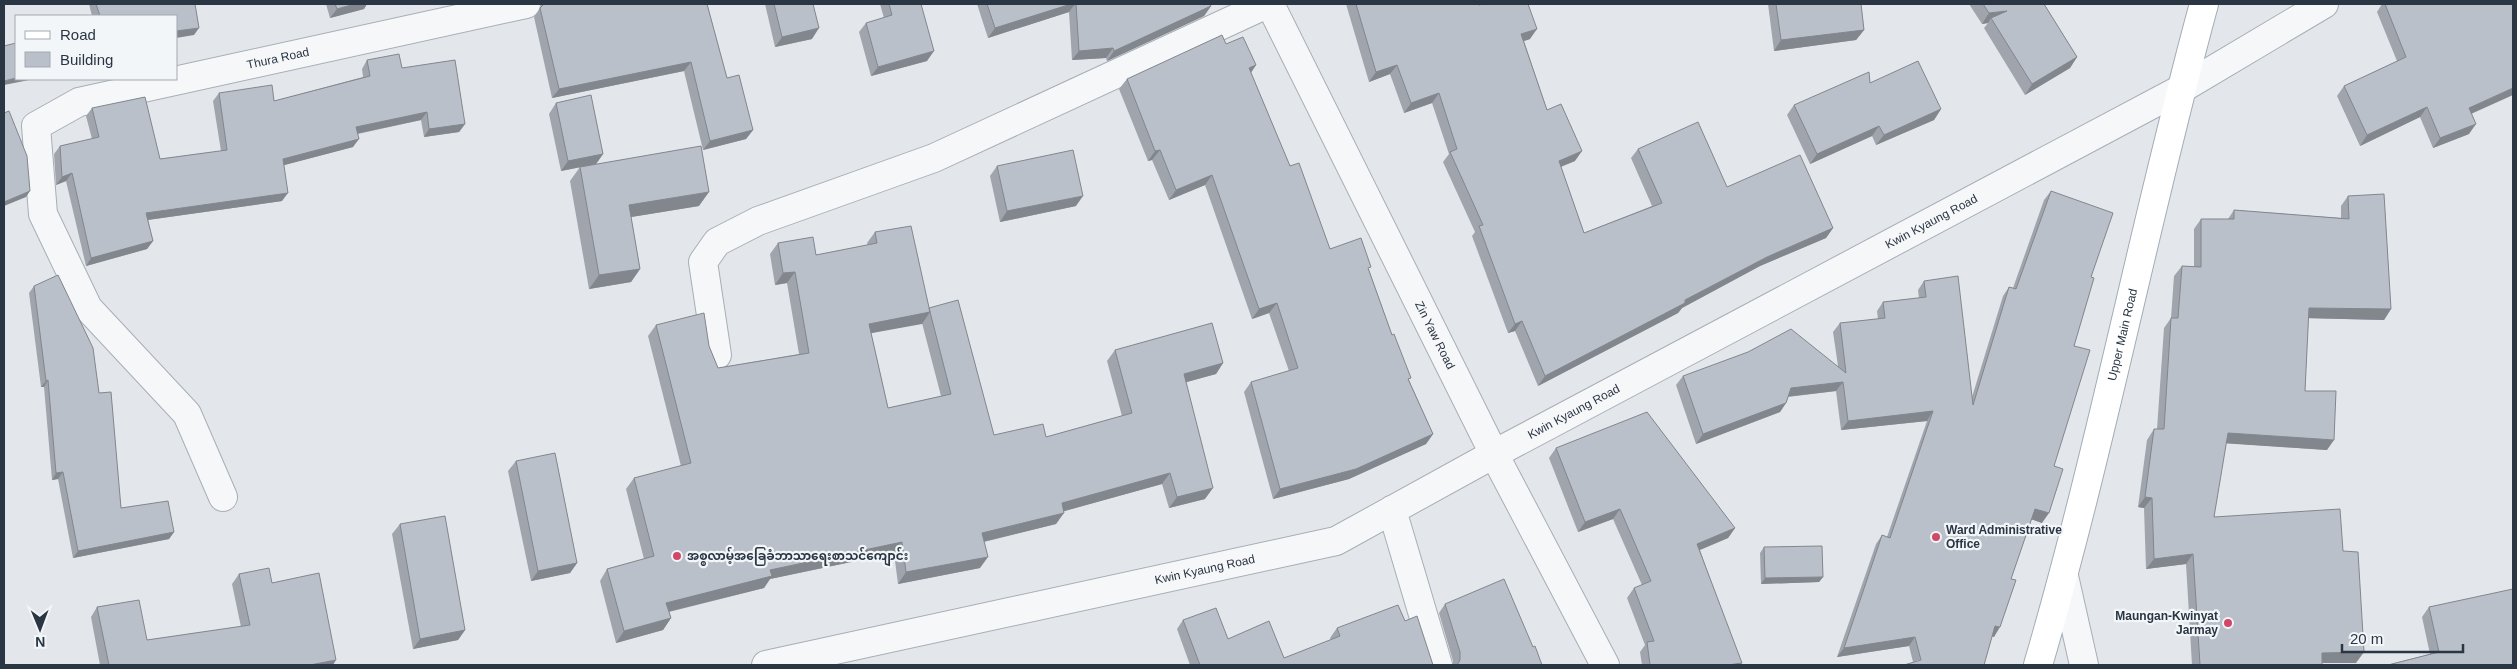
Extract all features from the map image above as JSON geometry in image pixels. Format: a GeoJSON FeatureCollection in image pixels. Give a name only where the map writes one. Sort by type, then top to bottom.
{"type":"FeatureCollection","features":[{"type":"Feature","properties":{"kind":"main road","name":"Upper Main Road"},"geometry":{"type":"LineString","coordinates":[[2038,665],[2064,576],[2181,89],[2204,4]]}},
{"type":"Feature","properties":{"kind":"street","name":"Thura Road"},"geometry":{"type":"LineString","coordinates":[[223,497],[187,414],[88,308],[43,214],[36,126],[79,102],[526,4]]}},
{"type":"Feature","properties":{"kind":"street"},"geometry":{"type":"LineString","coordinates":[[717,355],[703,262],[717,242],[758,221],[934,158],[1268,4]]}},
{"type":"Feature","properties":{"kind":"street","name":"Zin Yaw Road"},"geometry":{"type":"LineString","coordinates":[[1268,4],[1494,454],[1605,665]]}},
{"type":"Feature","properties":{"kind":"street","name":"Kwin Kyaung Road"},"geometry":{"type":"LineString","coordinates":[[766,665],[1336,541],[1494,454],[2181,89],[2324,4]]}},
{"type":"Feature","properties":{"kind":"street"},"geometry":{"type":"LineString","coordinates":[[1392,510],[1438,665]]}},
{"type":"Feature","properties":{"kind":"street"},"geometry":{"type":"LineString","coordinates":[[2064,576],[2084,665]]}},
{"type":"Feature","properties":{"kind":"building"},"geometry":{"type":"Polygon","coordinates":[[[96,4],[195,4],[199,28],[178,31],[178,15],[100,15],[96,4]]]}},
{"type":"Feature","properties":{"kind":"building"},"geometry":{"type":"Polygon","coordinates":[[[335,4],[355,4],[337,9],[335,4]]]}},
{"type":"Feature","properties":{"kind":"building"},"geometry":{"type":"Polygon","coordinates":[[[544,4],[707,4],[727,78],[739,75],[753,130],[710,141],[691,62],[559,89],[540,8],[544,4]]]}},
{"type":"Feature","properties":{"kind":"building"},"geometry":{"type":"Polygon","coordinates":[[[774,4],[813,4],[819,28],[782,37],[774,4]]]}},
{"type":"Feature","properties":{"kind":"building"},"geometry":{"type":"Polygon","coordinates":[[[889,4],[921,4],[934,51],[878,67],[866,23],[892,15],[889,4]]]}},
{"type":"Feature","properties":{"kind":"building"},"geometry":{"type":"Polygon","coordinates":[[[987,4],[1071,4],[995,28],[987,4]]]}},
{"type":"Feature","properties":{"kind":"building"},"geometry":{"type":"Polygon","coordinates":[[[1076,4],[1210,4],[1211,6],[1114,51],[1113,48],[1079,51],[1076,4]]]}},
{"type":"Feature","properties":{"kind":"building"},"geometry":{"type":"Polygon","coordinates":[[[1356,4],[1528,4],[1537,29],[1521,34],[1547,110],[1561,104],[1582,151],[1559,161],[1584,233],[1662,203],[1638,149],[1698,122],[1727,187],[1800,155],[1833,228],[1767,257],[1685,300],[1685,303],[1545,376],[1522,321],[1515,324],[1479,226],[1483,225],[1450,152],[1457,149],[1439,93],[1411,103],[1397,65],[1376,72],[1356,4]]]}},
{"type":"Feature","properties":{"kind":"building"},"geometry":{"type":"Polygon","coordinates":[[[1776,4],[1861,4],[1864,30],[1781,40],[1776,4]]]}},
{"type":"Feature","properties":{"kind":"building"},"geometry":{"type":"Polygon","coordinates":[[[1983,4],[2044,4],[2077,57],[2032,84],[1991,18],[2007,11],[1989,13],[1983,4]]]}},
{"type":"Feature","properties":{"kind":"building"},"geometry":{"type":"Polygon","coordinates":[[[2385,4],[2513,4],[2513,88],[2469,108],[2476,124],[2440,138],[2427,107],[2367,135],[2344,86],[2406,57],[2385,4]]]}},
{"type":"Feature","properties":{"kind":"building"},"geometry":{"type":"Polygon","coordinates":[[[1222,35],[1226,44],[1243,37],[1256,65],[1249,68],[1290,166],[1299,163],[1330,249],[1361,238],[1371,267],[1368,268],[1392,335],[1394,334],[1411,378],[1408,379],[1433,434],[1356,469],[1280,489],[1251,382],[1298,368],[1277,303],[1259,309],[1212,175],[1176,190],[1160,150],[1155,151],[1127,79],[1222,35]]]}},
{"type":"Feature","properties":{"kind":"building"},"geometry":{"type":"Polygon","coordinates":[[[15,43],[15,78],[4,81],[4,46],[15,43]]]}},
{"type":"Feature","properties":{"kind":"building"},"geometry":{"type":"Polygon","coordinates":[[[399,54],[402,68],[455,60],[465,124],[429,129],[427,112],[356,127],[359,139],[283,159],[288,193],[146,213],[153,241],[91,258],[72,173],[62,177],[60,146],[99,137],[92,108],[145,97],[160,159],[227,150],[219,93],[272,85],[274,101],[370,76],[367,60],[399,54]]]}},
{"type":"Feature","properties":{"kind":"building"},"geometry":{"type":"Polygon","coordinates":[[[1918,61],[1941,109],[1884,135],[1879,126],[1817,154],[1794,105],[1869,72],[1870,83],[1918,61]]]}},
{"type":"Feature","properties":{"kind":"building"},"geometry":{"type":"Polygon","coordinates":[[[591,95],[603,154],[568,161],[556,103],[591,95]]]}},
{"type":"Feature","properties":{"kind":"building"},"geometry":{"type":"Polygon","coordinates":[[[9,111],[27,156],[30,191],[4,202],[4,113],[9,111]]]}},
{"type":"Feature","properties":{"kind":"building"},"geometry":{"type":"Polygon","coordinates":[[[701,146],[709,192],[629,205],[640,269],[599,275],[580,167],[701,146]]]}},
{"type":"Feature","properties":{"kind":"building"},"geometry":{"type":"Polygon","coordinates":[[[1073,150],[1083,196],[1007,211],[997,166],[1073,150]]]}},
{"type":"Feature","properties":{"kind":"building"},"geometry":{"type":"Polygon","coordinates":[[[2051,191],[2113,213],[2091,277],[2094,278],[2074,346],[2090,350],[2054,466],[2063,469],[2049,513],[2035,509],[2011,579],[2016,580],[2000,627],[1995,626],[1984,665],[1904,665],[1921,660],[1915,637],[1844,648],[1882,535],[1890,538],[1933,411],[1848,421],[1843,382],[1791,388],[1786,403],[1703,434],[1683,376],[1748,352],[1791,329],[1846,373],[1840,323],[1885,318],[1883,302],[1926,297],[1924,281],[1958,276],[1973,405],[2009,287],[2016,289],[2051,191]]]}},
{"type":"Feature","properties":{"kind":"building"},"geometry":{"type":"Polygon","coordinates":[[[2384,194],[2391,309],[2309,308],[2305,391],[2336,391],[2334,440],[2228,433],[2214,517],[2340,509],[2343,551],[2358,552],[2364,652],[2322,653],[2322,665],[2200,665],[2193,554],[2154,559],[2152,498],[2145,497],[2154,429],[2164,429],[2171,318],[2178,318],[2182,266],[2201,267],[2201,219],[2234,219],[2234,210],[2349,219],[2348,196],[2384,194]]]}},
{"type":"Feature","properties":{"kind":"building"},"geometry":{"type":"Polygon","coordinates":[[[911,226],[929,308],[958,300],[994,435],[1043,424],[1046,437],[1132,413],[1115,350],[1212,323],[1223,363],[1184,374],[1213,488],[1177,497],[1170,473],[1062,503],[1064,513],[982,533],[988,557],[906,572],[902,542],[770,570],[772,576],[666,603],[671,618],[624,631],[607,569],[654,556],[634,478],[691,463],[656,325],[704,313],[709,346],[718,368],[809,353],[795,272],[783,273],[778,243],[813,237],[816,255],[877,243],[875,232],[911,226]],[[930,311],[869,324],[888,408],[951,394],[930,311]]]}},
{"type":"Feature","properties":{"kind":"building"},"geometry":{"type":"Polygon","coordinates":[[[58,275],[93,348],[99,393],[111,392],[121,508],[168,501],[174,532],[78,551],[63,472],[56,473],[48,380],[46,381],[34,286],[58,275]]]}},
{"type":"Feature","properties":{"kind":"building"},"geometry":{"type":"Polygon","coordinates":[[[1647,412],[1735,528],[1697,544],[1742,663],[1728,665],[1650,665],[1647,642],[1654,641],[1634,588],[1651,581],[1620,509],[1585,522],[1556,448],[1647,412]]]}},
{"type":"Feature","properties":{"kind":"building"},"geometry":{"type":"Polygon","coordinates":[[[555,453],[577,563],[538,571],[516,461],[555,453]]]}},
{"type":"Feature","properties":{"kind":"building"},"geometry":{"type":"Polygon","coordinates":[[[445,516],[465,630],[420,639],[400,524],[445,516]]]}},
{"type":"Feature","properties":{"kind":"building"},"geometry":{"type":"Polygon","coordinates":[[[1822,546],[1823,577],[1765,578],[1764,547],[1822,546]]]}},
{"type":"Feature","properties":{"kind":"building"},"geometry":{"type":"Polygon","coordinates":[[[269,568],[272,583],[319,573],[336,660],[310,665],[109,665],[97,607],[139,600],[147,640],[250,625],[239,574],[269,568]]]}},
{"type":"Feature","properties":{"kind":"building"},"geometry":{"type":"Polygon","coordinates":[[[1504,579],[1542,665],[1457,665],[1460,660],[1460,652],[1445,604],[1504,579]]]}},
{"type":"Feature","properties":{"kind":"building"},"geometry":{"type":"Polygon","coordinates":[[[2513,589],[2513,665],[2388,665],[2439,652],[2429,607],[2513,589]]]}},
{"type":"Feature","properties":{"kind":"building"},"geometry":{"type":"Polygon","coordinates":[[[1398,605],[1405,621],[1417,616],[1433,665],[1200,665],[1183,620],[1216,608],[1228,639],[1269,621],[1284,658],[1340,636],[1337,628],[1398,605]]]}},
{"type":"Feature","properties":{"kind":"place","name":"Ward Administrative Office"},"geometry":{"type":"Point","coordinates":[1936,537]}},
{"type":"Feature","properties":{"kind":"place","name":"အစ္စလာမ့်အခြေခံဘာသာရေးစာသင်ကျောင်း"},"geometry":{"type":"Point","coordinates":[677,556]}},
{"type":"Feature","properties":{"kind":"place","name":"Maungan-Kwinyat Jarmay"},"geometry":{"type":"Point","coordinates":[2228,623]}}]}
